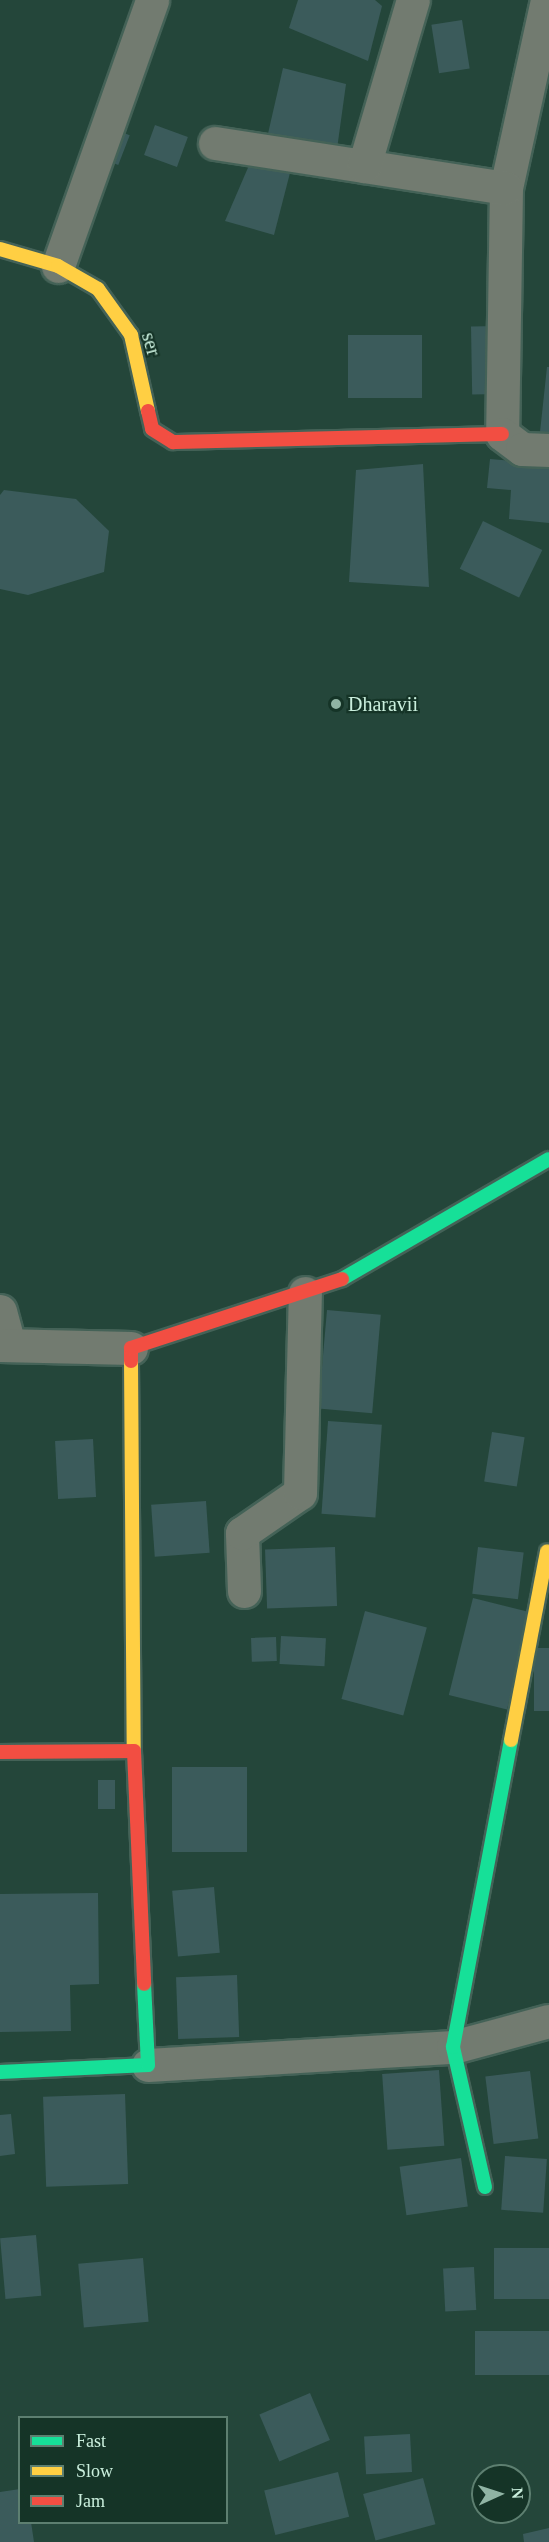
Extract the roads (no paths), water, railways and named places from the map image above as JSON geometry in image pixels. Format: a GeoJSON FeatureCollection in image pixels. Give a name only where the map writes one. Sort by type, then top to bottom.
{"type":"FeatureCollection","features":[{"type":"Feature","properties":{"kind":"street"},"geometry":{"type":"LineString","coordinates":[[58,266],[152,0]]}},
{"type":"Feature","properties":{"kind":"street"},"geometry":{"type":"LineString","coordinates":[[364,166],[413,0]]}},
{"type":"Feature","properties":{"kind":"street"},"geometry":{"type":"LineString","coordinates":[[548,0],[506,188],[502,434],[522,449],[549,450]]}},
{"type":"Feature","properties":{"kind":"street"},"geometry":{"type":"LineString","coordinates":[[214,144],[506,188]]}},
{"type":"Feature","properties":{"kind":"street","name":"ser"},"geometry":{"type":"LineString","coordinates":[[0,249],[58,266],[98,289],[131,335],[152,429],[173,442],[502,434]]}},
{"type":"Feature","properties":{"kind":"street"},"geometry":{"type":"LineString","coordinates":[[0,1311],[4,1345],[131,1348],[331,1285],[549,1159]]}},
{"type":"Feature","properties":{"kind":"street"},"geometry":{"type":"LineString","coordinates":[[244,1591],[242,1533],[300,1492],[305,1293]]}},
{"type":"Feature","properties":{"kind":"street"},"geometry":{"type":"LineString","coordinates":[[131,1348],[134,1751],[148,2065]]}},
{"type":"Feature","properties":{"kind":"street"},"geometry":{"type":"LineString","coordinates":[[485,2187],[453,2047],[548,1551]]}},
{"type":"Feature","properties":{"kind":"street"},"geometry":{"type":"LineString","coordinates":[[0,1752],[134,1751]]}},
{"type":"Feature","properties":{"kind":"street"},"geometry":{"type":"LineString","coordinates":[[0,2072],[453,2047],[549,2021]]}},
{"type":"Feature","properties":{"kind":"place","name":"Dharavii"},"geometry":{"type":"Point","coordinates":[336,704]}}]}
